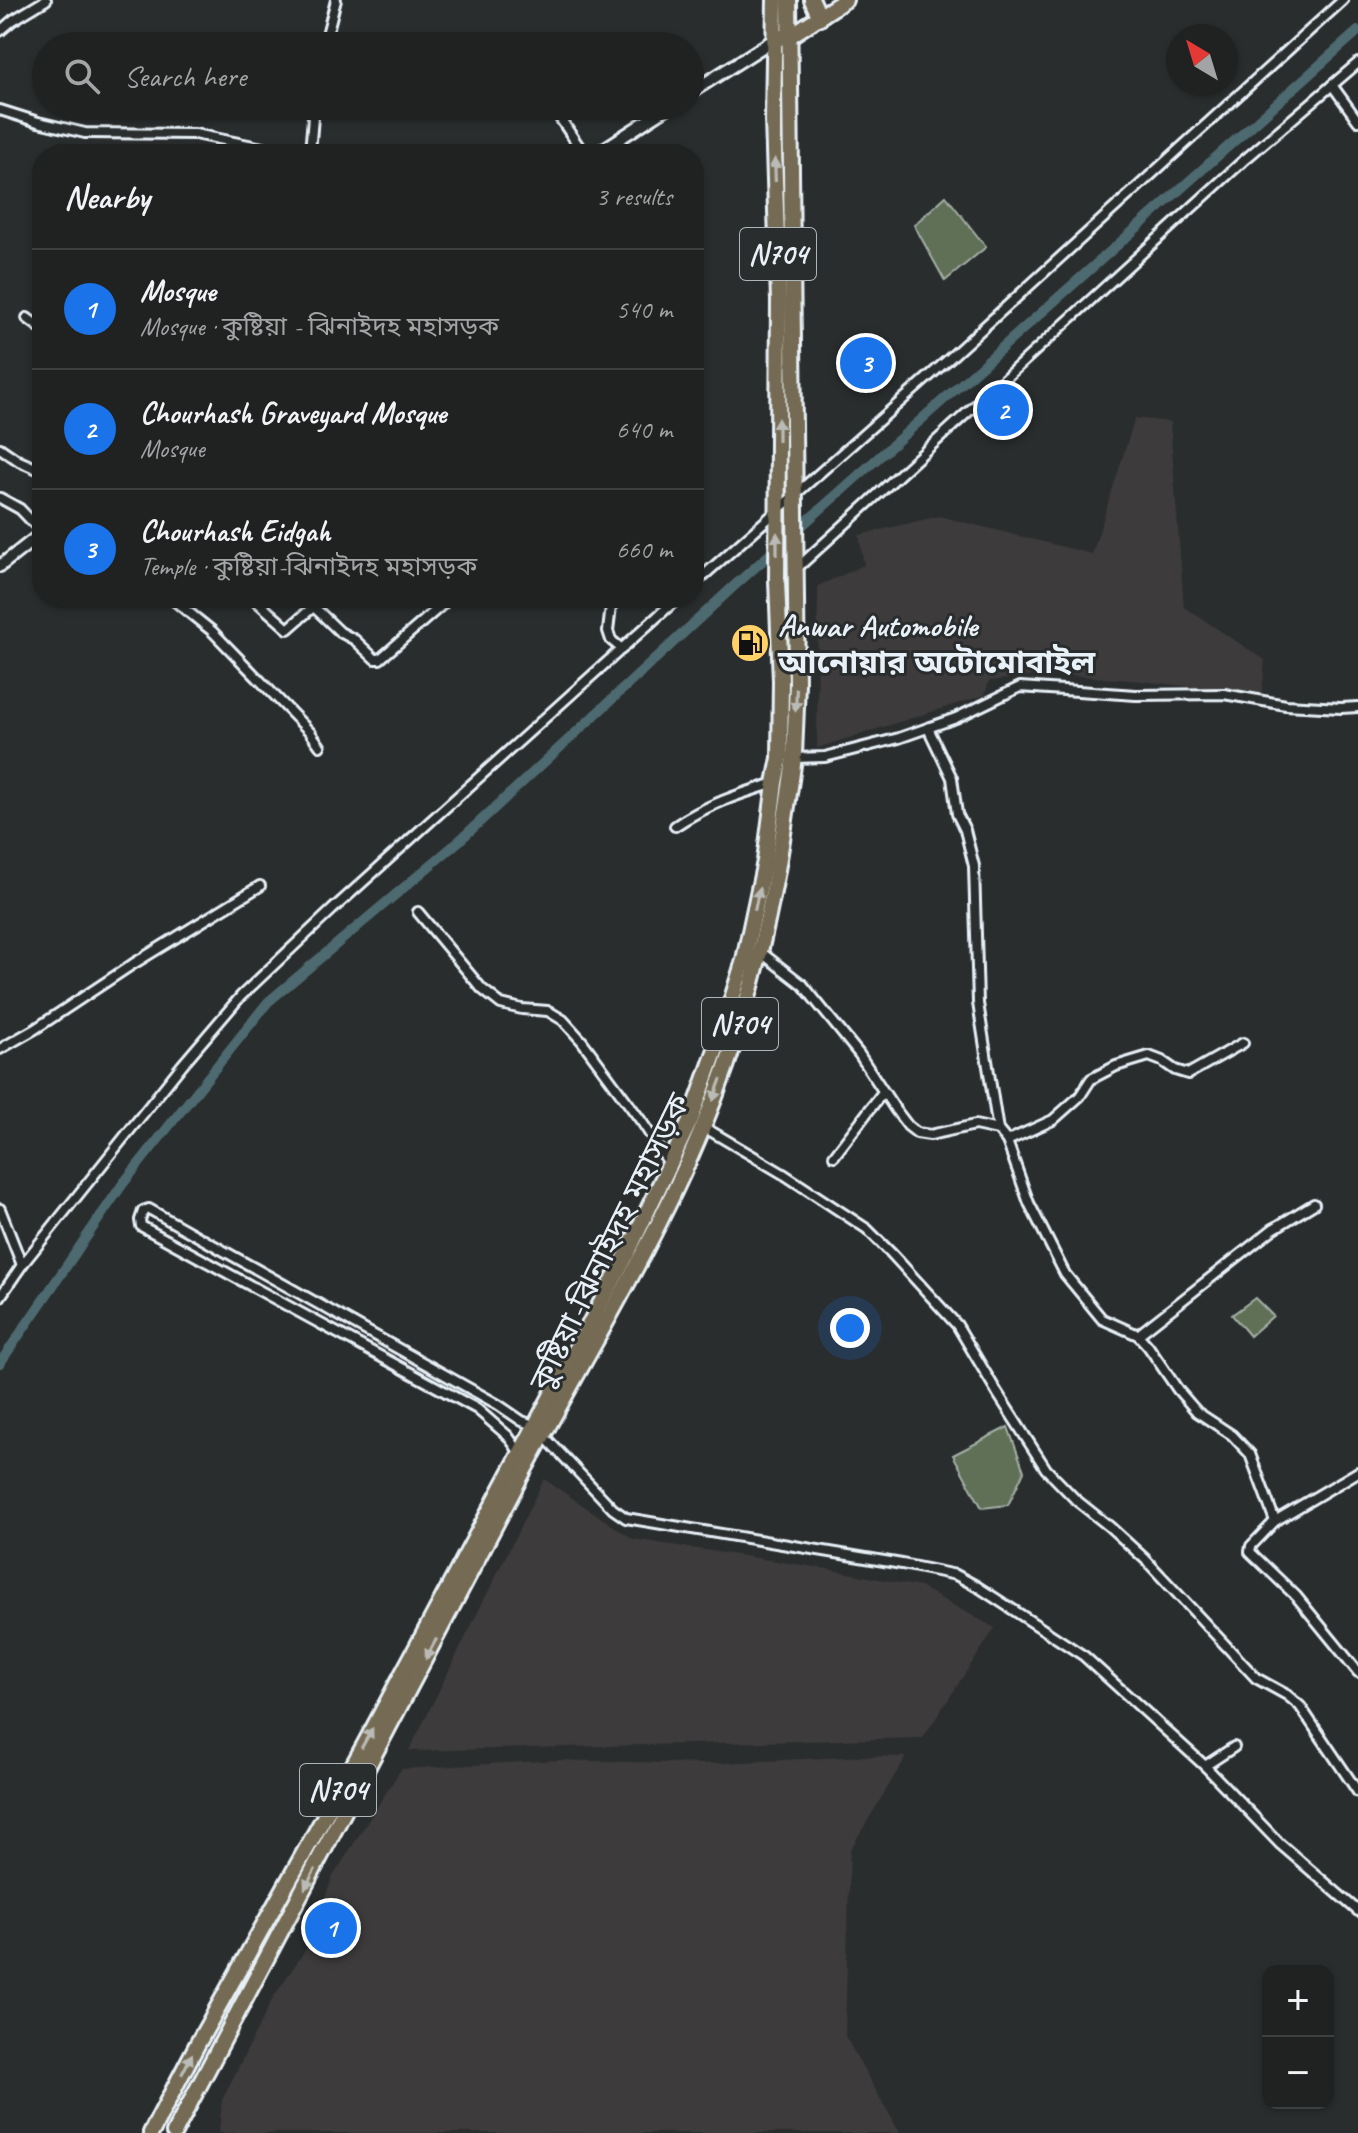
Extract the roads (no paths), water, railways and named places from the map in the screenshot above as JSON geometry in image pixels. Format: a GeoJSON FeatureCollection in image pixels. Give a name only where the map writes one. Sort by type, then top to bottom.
{"type":"FeatureCollection","features":[{"type":"Feature","properties":{"kind":"main road","name":"কুষ্টিয়া-ঝিনাইদহ মহাসড়ক"},"geometry":{"type":"LineString","coordinates":[[526,1453],[640,1258],[682,1174],[760,952],[778,864],[797,683],[795,500],[773,120],[775,0]]}},
{"type":"Feature","properties":{"kind":"main road","name":"কুষ্টিয়া-ঝিনাইদহ মহাসড়ক"},"geometry":{"type":"LineString","coordinates":[[720,1061],[765,861],[775,783],[787,758],[781,681],[777,508],[786,310],[789,0]]}},
{"type":"Feature","properties":{"kind":"main road"},"geometry":{"type":"LineString","coordinates":[[812,0],[820,18]]}},
{"type":"Feature","properties":{"kind":"main road"},"geometry":{"type":"LineString","coordinates":[[775,39],[790,36],[845,0]]}},
{"type":"Feature","properties":{"kind":"main road","name":"কুষ্টিয়া-ঝিনাইদহ মহাসড়ক"},"geometry":{"type":"LineString","coordinates":[[538,1434],[670,1165],[698,1123]]}},
{"type":"Feature","properties":{"kind":"main road","name":"N704"},"geometry":{"type":"LineString","coordinates":[[151,2133],[526,1453]]}},
{"type":"Feature","properties":{"kind":"main road","name":"N704"},"geometry":{"type":"LineString","coordinates":[[174,2133],[370,1768],[526,1453]]}},
{"type":"Feature","properties":{"kind":"street"},"geometry":{"type":"LineString","coordinates":[[0,31],[46,0]]}},
{"type":"Feature","properties":{"kind":"street"},"geometry":{"type":"LineString","coordinates":[[328,32],[336,0]]}},
{"type":"Feature","properties":{"kind":"street"},"geometry":{"type":"LineString","coordinates":[[704,575],[777,508],[795,500],[1343,0]]}},
{"type":"Feature","properties":{"kind":"street"},"geometry":{"type":"LineString","coordinates":[[704,84],[775,39]]}},
{"type":"Feature","properties":{"kind":"street"},"geometry":{"type":"LineString","coordinates":[[795,568],[1209,192],[1358,63]]}},
{"type":"Feature","properties":{"kind":"street"},"geometry":{"type":"LineString","coordinates":[[1332,85],[1358,121]]}},
{"type":"Feature","properties":{"kind":"street"},"geometry":{"type":"LineString","coordinates":[[0,110],[85,133],[195,134],[244,144]]}},
{"type":"Feature","properties":{"kind":"street"},"geometry":{"type":"LineString","coordinates":[[312,144],[313,120]]}},
{"type":"Feature","properties":{"kind":"street"},"geometry":{"type":"LineString","coordinates":[[561,120],[577,144]]}},
{"type":"Feature","properties":{"kind":"street"},"geometry":{"type":"LineString","coordinates":[[611,144],[648,120]]}},
{"type":"Feature","properties":{"kind":"street"},"geometry":{"type":"LineString","coordinates":[[27,318],[32,322]]}},
{"type":"Feature","properties":{"kind":"street"},"geometry":{"type":"LineString","coordinates":[[0,448],[32,467]]}},
{"type":"Feature","properties":{"kind":"street"},"geometry":{"type":"LineString","coordinates":[[0,498],[20,509],[32,522]]}},
{"type":"Feature","properties":{"kind":"street"},"geometry":{"type":"LineString","coordinates":[[0,566],[32,541]]}},
{"type":"Feature","properties":{"kind":"street"},"geometry":{"type":"LineString","coordinates":[[183,608],[212,631],[320,746]]}},
{"type":"Feature","properties":{"kind":"street"},"geometry":{"type":"LineString","coordinates":[[264,608],[288,629],[312,608]]}},
{"type":"Feature","properties":{"kind":"street"},"geometry":{"type":"LineString","coordinates":[[315,608],[375,659],[380,659],[438,608]]}},
{"type":"Feature","properties":{"kind":"street"},"geometry":{"type":"LineString","coordinates":[[611,608],[608,631],[611,640],[622,649]]}},
{"type":"Feature","properties":{"kind":"street"},"geometry":{"type":"LineString","coordinates":[[0,1297],[22,1265],[182,1065],[241,996],[667,608]]}},
{"type":"Feature","properties":{"kind":"street"},"geometry":{"type":"LineString","coordinates":[[787,758],[825,757],[899,738],[956,718],[1020,687],[1136,695],[1224,694],[1286,705],[1358,707]]}},
{"type":"Feature","properties":{"kind":"street"},"geometry":{"type":"LineString","coordinates":[[928,728],[952,778],[957,814],[965,830],[974,866],[978,1003],[998,1130],[1007,1141],[1029,1203],[1065,1274],[1102,1319],[1138,1335],[1197,1412],[1232,1435],[1250,1454],[1275,1521]]}},
{"type":"Feature","properties":{"kind":"street"},"geometry":{"type":"LineString","coordinates":[[675,826],[721,801],[775,783]]}},
{"type":"Feature","properties":{"kind":"street"},"geometry":{"type":"LineString","coordinates":[[0,1049],[260,886]]}},
{"type":"Feature","properties":{"kind":"street"},"geometry":{"type":"LineString","coordinates":[[418,912],[482,989],[501,1004],[548,1011],[563,1020],[633,1110],[670,1165]]}},
{"type":"Feature","properties":{"kind":"street"},"geometry":{"type":"LineString","coordinates":[[748,942],[803,985],[859,1054],[908,1126],[917,1133],[930,1135],[975,1125],[998,1130]]}},
{"type":"Feature","properties":{"kind":"street"},"geometry":{"type":"LineString","coordinates":[[1007,1141],[1053,1120],[1080,1096],[1091,1079],[1116,1066],[1149,1056],[1188,1074],[1243,1043]]}},
{"type":"Feature","properties":{"kind":"street"},"geometry":{"type":"LineString","coordinates":[[834,1156],[883,1092]]}},
{"type":"Feature","properties":{"kind":"street"},"geometry":{"type":"LineString","coordinates":[[698,1123],[867,1229],[892,1254],[957,1325],[1046,1469],[1076,1500],[1145,1559],[1256,1678],[1300,1706],[1358,1792]]}},
{"type":"Feature","properties":{"kind":"street"},"geometry":{"type":"LineString","coordinates":[[1138,1335],[1273,1229],[1314,1204]]}},
{"type":"Feature","properties":{"kind":"street"},"geometry":{"type":"LineString","coordinates":[[0,1209],[22,1265]]}},
{"type":"Feature","properties":{"kind":"street"},"geometry":{"type":"LineString","coordinates":[[526,1453],[477,1409],[141,1226],[143,1211],[149,1209],[497,1404],[538,1434],[613,1509],[626,1518],[902,1564],[956,1575],[978,1587],[1084,1656],[1205,1766],[1280,1844],[1358,1911]]}},
{"type":"Feature","properties":{"kind":"street"},"geometry":{"type":"LineString","coordinates":[[1358,1472],[1275,1521],[1251,1546],[1250,1552],[1296,1596],[1358,1672]]}},
{"type":"Feature","properties":{"kind":"street"},"geometry":{"type":"LineString","coordinates":[[1205,1766],[1234,1747]]}},
{"type":"Feature","properties":{"kind":"waterway"},"geometry":{"type":"LineString","coordinates":[[0,1363],[122,1185],[268,1002],[458,842],[733,587],[1358,31]]}},
{"type":"Feature","properties":{"kind":"place","name":"Chourhash Eidgah"},"geometry":{"type":"Point","coordinates":[866,363]}},
{"type":"Feature","properties":{"kind":"place","name":"Chourhash Graveyard Mosque"},"geometry":{"type":"Point","coordinates":[1003,410]}},
{"type":"Feature","properties":{"kind":"place","name":"Anwar Automobile আনোয়ার অটোমোবাইল"},"geometry":{"type":"Point","coordinates":[750,643]}},
{"type":"Feature","properties":{"kind":"place","name":"Mosque"},"geometry":{"type":"Point","coordinates":[331,1928]}}]}
